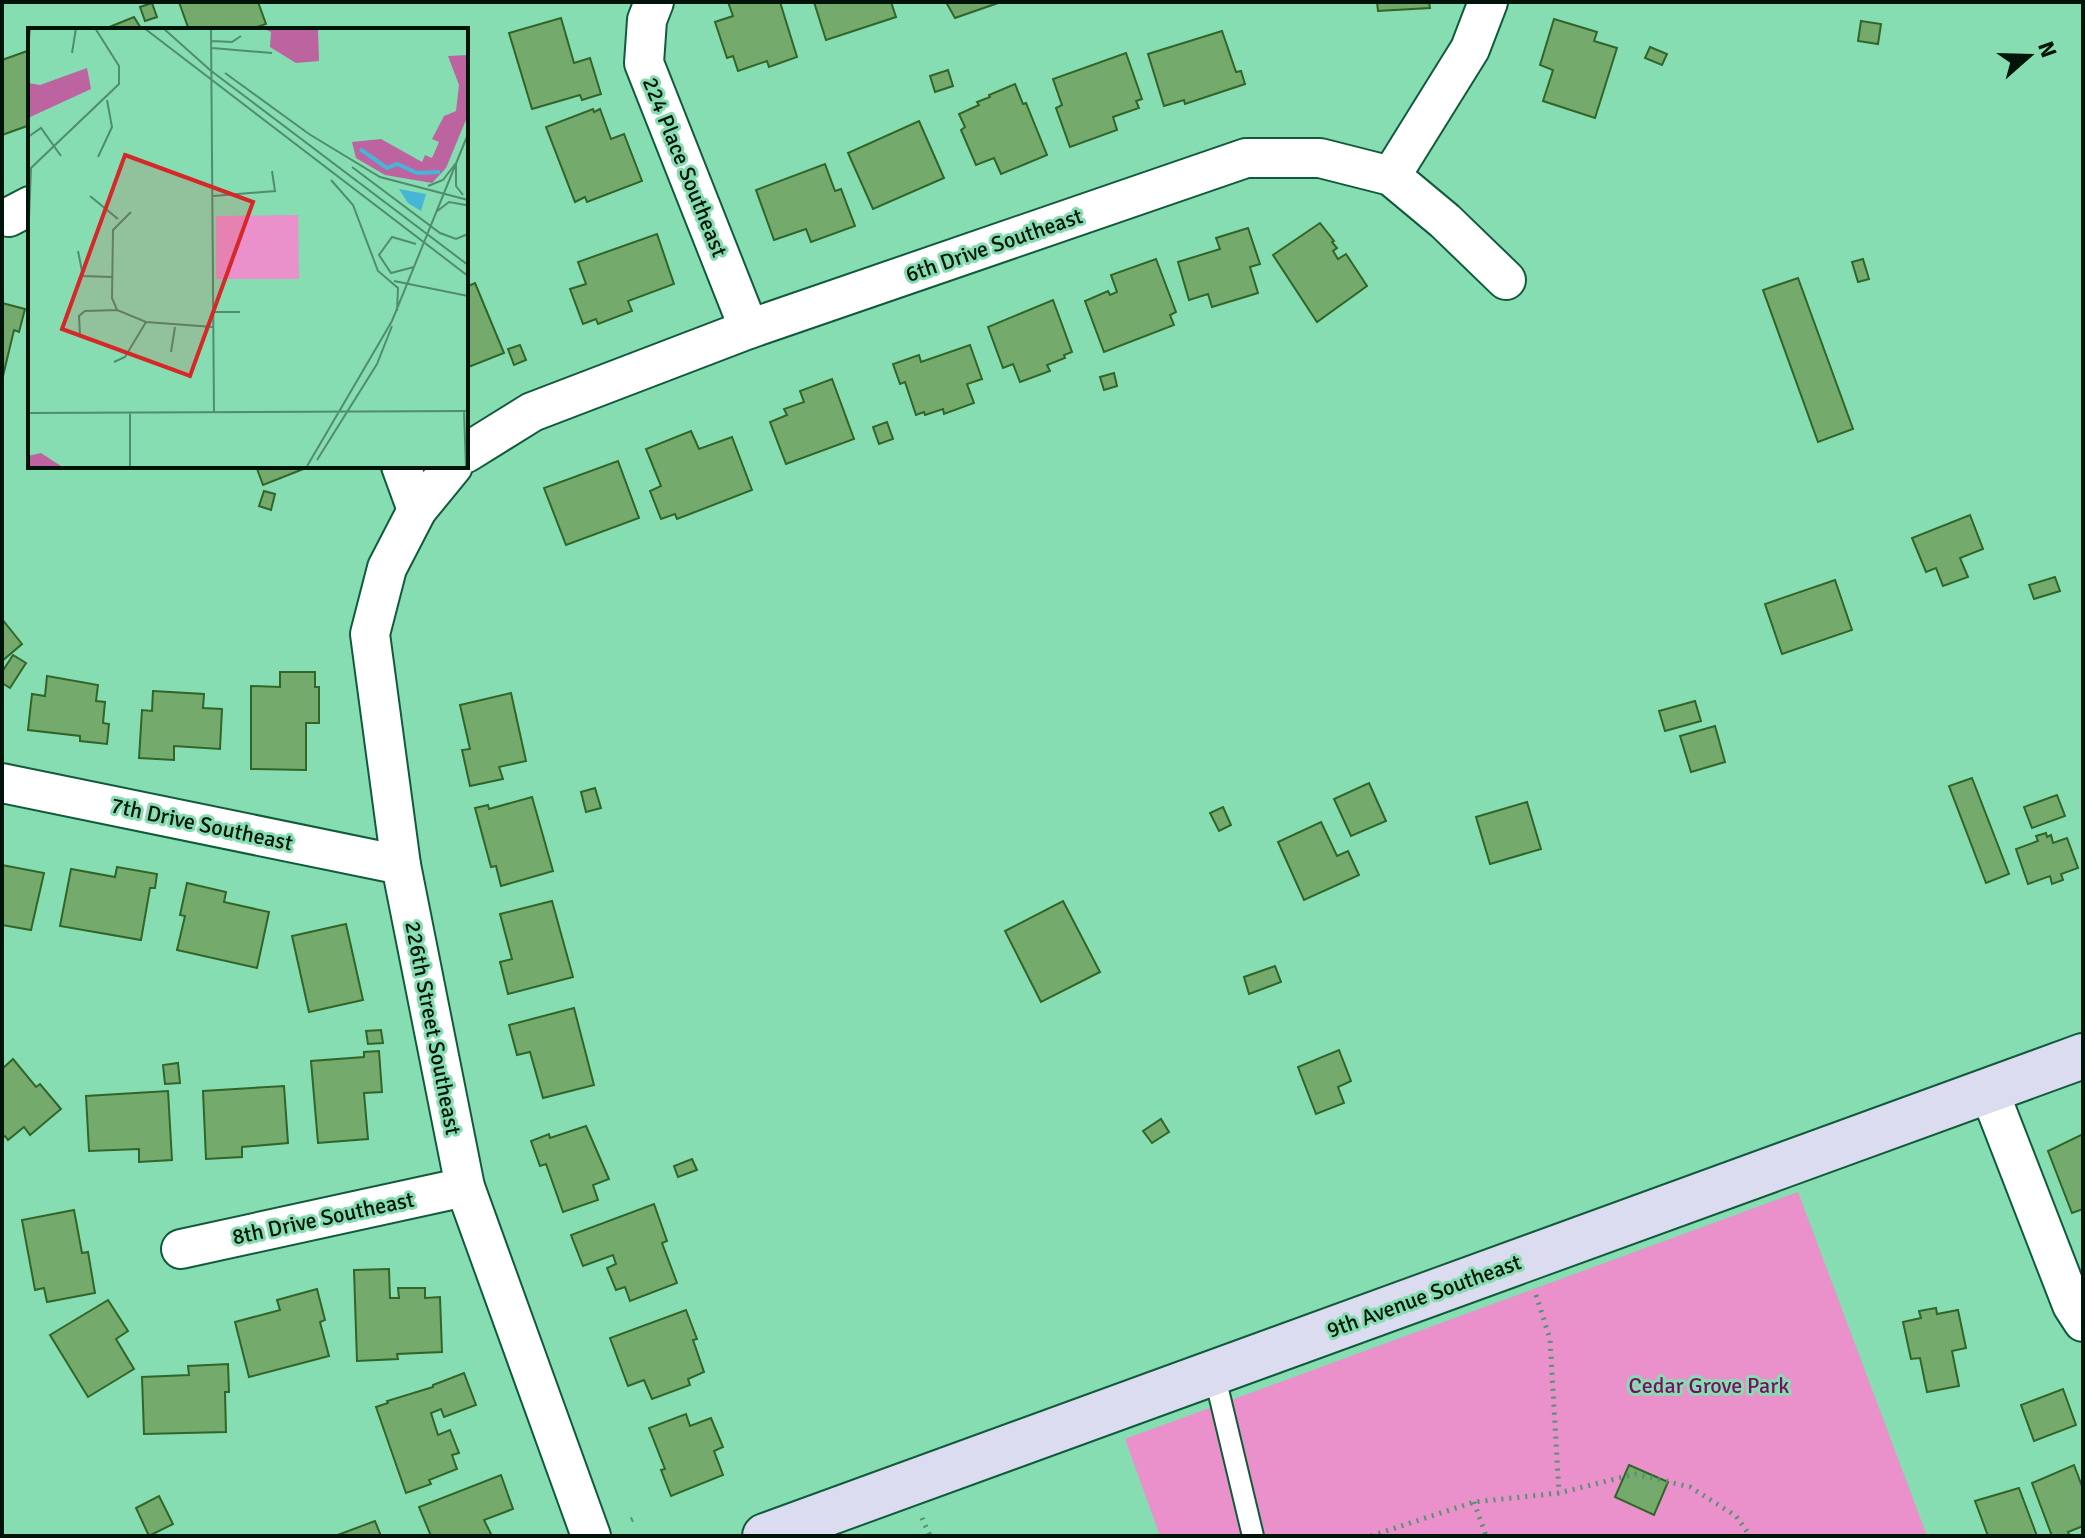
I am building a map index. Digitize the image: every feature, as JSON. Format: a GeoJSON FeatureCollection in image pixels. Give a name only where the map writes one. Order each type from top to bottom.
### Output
{"type":"FeatureCollection","features":[{"type":"Feature","properties":{"kind":"main road","name":"9th Avenue Southeast"},"geometry":{"type":"LineString","coordinates":[[766,1536],[2083,1056]]}},
{"type":"Feature","properties":{"kind":"street","name":"224 Place Southeast"},"geometry":{"type":"LineString","coordinates":[[654,2],[647,20],[644,63],[749,329]]}},
{"type":"Feature","properties":{"kind":"street"},"geometry":{"type":"LineString","coordinates":[[1391,176],[1470,49],[1488,2]]}},
{"type":"Feature","properties":{"kind":"street","name":"6th Drive Southeast"},"geometry":{"type":"LineString","coordinates":[[468,452],[532,412],[749,329],[1246,158],[1320,158],[1391,176],[1445,221],[1506,280]]}},
{"type":"Feature","properties":{"kind":"street"},"geometry":{"type":"LineString","coordinates":[[402,468],[417,510]]}},
{"type":"Feature","properties":{"kind":"street"},"geometry":{"type":"LineString","coordinates":[[417,510],[451,468]]}},
{"type":"Feature","properties":{"kind":"street","name":"226th Street Southeast"},"geometry":{"type":"LineString","coordinates":[[417,510],[387,568],[370,634],[401,865],[465,1187],[591,1536]]}},
{"type":"Feature","properties":{"kind":"street","name":"7th Drive Southeast"},"geometry":{"type":"LineString","coordinates":[[2,783],[401,865]]}},
{"type":"Feature","properties":{"kind":"street"},"geometry":{"type":"LineString","coordinates":[[1989,1091],[2068,1254],[2072,1305],[2083,1322]]}},
{"type":"Feature","properties":{"kind":"street","name":"8th Drive Southeast"},"geometry":{"type":"LineString","coordinates":[[181,1249],[465,1187]]}},
{"type":"Feature","properties":{"kind":"lane"},"geometry":{"type":"LineString","coordinates":[[1214,1373],[1253,1536]]}},
{"type":"Feature","properties":{"kind":"path"},"geometry":{"type":"LineString","coordinates":[[1526,1259],[1550,1339],[1559,1493]]}},
{"type":"Feature","properties":{"kind":"path"},"geometry":{"type":"LineString","coordinates":[[1371,1536],[1474,1502],[1559,1493],[1635,1474],[1690,1487],[1736,1516],[1750,1536]]}},
{"type":"Feature","properties":{"kind":"path"},"geometry":{"type":"LineString","coordinates":[[1474,1502],[1486,1536]]}},
{"type":"Feature","properties":{"kind":"green space","name":"Cedar Grove Park"},"geometry":{"type":"Polygon","coordinates":[[[1798,1192],[1927,1536],[1160,1536],[1125,1439],[1798,1192]]]}},
{"type":"Feature","properties":{"kind":"building"},"geometry":{"type":"Polygon","coordinates":[[[179,2],[258,2],[266,24],[254,28],[188,28],[179,2]]]}},
{"type":"Feature","properties":{"kind":"building"},"geometry":{"type":"Polygon","coordinates":[[[728,2],[780,2],[797,57],[769,67],[767,61],[738,71],[733,56],[727,58],[715,22],[733,16],[728,2]]]}},
{"type":"Feature","properties":{"kind":"building"},"geometry":{"type":"Polygon","coordinates":[[[814,2],[891,2],[896,17],[826,40],[814,2]]]}},
{"type":"Feature","properties":{"kind":"building"},"geometry":{"type":"Polygon","coordinates":[[[946,2],[1001,2],[955,18],[946,2]]]}},
{"type":"Feature","properties":{"kind":"building"},"geometry":{"type":"Polygon","coordinates":[[[1377,2],[1429,2],[1430,8],[1378,11],[1377,2]]]}},
{"type":"Feature","properties":{"kind":"building"},"geometry":{"type":"Polygon","coordinates":[[[152,3],[157,17],[145,21],[140,7],[152,3]]]}},
{"type":"Feature","properties":{"kind":"building"},"geometry":{"type":"Polygon","coordinates":[[[134,17],[141,28],[107,28],[134,17]]]}},
{"type":"Feature","properties":{"kind":"building"},"geometry":{"type":"Polygon","coordinates":[[[561,18],[574,63],[590,58],[601,94],[582,100],[580,95],[532,109],[509,33],[561,18]]]}},
{"type":"Feature","properties":{"kind":"building"},"geometry":{"type":"Polygon","coordinates":[[[1554,19],[1597,32],[1594,41],[1617,48],[1595,118],[1543,101],[1553,70],[1540,65],[1554,19]]]}},
{"type":"Feature","properties":{"kind":"building"},"geometry":{"type":"Polygon","coordinates":[[[1861,21],[1881,24],[1878,44],[1858,41],[1861,21]]]}},
{"type":"Feature","properties":{"kind":"building"},"geometry":{"type":"Polygon","coordinates":[[[1222,31],[1236,72],[1241,71],[1245,84],[1185,104],[1184,100],[1164,106],[1148,54],[1222,31]]]}},
{"type":"Feature","properties":{"kind":"building"},"geometry":{"type":"Polygon","coordinates":[[[1650,47],[1667,54],[1662,65],[1645,58],[1650,47]]]}},
{"type":"Feature","properties":{"kind":"building"},"geometry":{"type":"Polygon","coordinates":[[[28,51],[28,126],[2,135],[2,60],[28,51]]]}},
{"type":"Feature","properties":{"kind":"building"},"geometry":{"type":"Polygon","coordinates":[[[1126,53],[1142,99],[1136,101],[1139,108],[1113,117],[1117,130],[1070,147],[1056,108],[1062,105],[1053,79],[1126,53]]]}},
{"type":"Feature","properties":{"kind":"building"},"geometry":{"type":"Polygon","coordinates":[[[948,70],[953,86],[935,92],[930,76],[948,70]]]}},
{"type":"Feature","properties":{"kind":"building"},"geometry":{"type":"Polygon","coordinates":[[[1015,84],[1047,155],[1001,174],[994,158],[976,165],[961,130],[965,127],[959,114],[979,105],[977,102],[989,95],[1015,84]]]}},
{"type":"Feature","properties":{"kind":"building"},"geometry":{"type":"Polygon","coordinates":[[[593,109],[594,112],[600,109],[611,139],[624,134],[642,181],[587,202],[585,197],[575,202],[546,127],[593,109]]]}},
{"type":"Feature","properties":{"kind":"building"},"geometry":{"type":"Polygon","coordinates":[[[919,121],[944,178],[873,209],[848,153],[919,121]]]}},
{"type":"Feature","properties":{"kind":"building"},"geometry":{"type":"Polygon","coordinates":[[[825,164],[835,191],[841,189],[855,226],[811,242],[806,229],[774,240],[756,190],[825,164]]]}},
{"type":"Feature","properties":{"kind":"building"},"geometry":{"type":"Polygon","coordinates":[[[1320,223],[1334,241],[1337,248],[1333,251],[1338,259],[1346,254],[1367,286],[1317,322],[1273,255],[1320,223]]]}},
{"type":"Feature","properties":{"kind":"building"},"geometry":{"type":"Polygon","coordinates":[[[1248,228],[1260,264],[1250,267],[1258,293],[1212,307],[1208,294],[1189,300],[1178,262],[1220,249],[1216,238],[1248,228]]]}},
{"type":"Feature","properties":{"kind":"building"},"geometry":{"type":"Polygon","coordinates":[[[657,234],[674,284],[628,301],[632,311],[598,324],[596,319],[583,324],[570,289],[586,284],[578,262],[657,234]]]}},
{"type":"Feature","properties":{"kind":"building"},"geometry":{"type":"Polygon","coordinates":[[[1156,259],[1176,312],[1170,315],[1174,325],[1104,352],[1085,301],[1108,291],[1110,295],[1117,292],[1111,275],[1156,259]]]}},
{"type":"Feature","properties":{"kind":"building"},"geometry":{"type":"Polygon","coordinates":[[[1863,259],[1869,279],[1858,282],[1852,262],[1863,259]]]}},
{"type":"Feature","properties":{"kind":"building"},"geometry":{"type":"Polygon","coordinates":[[[1798,278],[1853,429],[1818,442],[1763,290],[1798,278]]]}},
{"type":"Feature","properties":{"kind":"building"},"geometry":{"type":"Polygon","coordinates":[[[475,283],[504,353],[468,367],[468,286],[475,283]]]}},
{"type":"Feature","properties":{"kind":"building"},"geometry":{"type":"Polygon","coordinates":[[[1053,300],[1072,352],[1047,365],[1050,371],[1020,382],[1013,364],[1003,368],[988,327],[1053,300]]]}},
{"type":"Feature","properties":{"kind":"building"},"geometry":{"type":"Polygon","coordinates":[[[2,303],[25,309],[19,332],[14,330],[3,376],[2,303]]]}},
{"type":"Feature","properties":{"kind":"building"},"geometry":{"type":"Polygon","coordinates":[[[520,345],[526,360],[514,365],[508,349],[520,345]]]}},
{"type":"Feature","properties":{"kind":"building"},"geometry":{"type":"Polygon","coordinates":[[[970,345],[982,379],[967,384],[974,403],[944,414],[943,409],[916,415],[905,382],[900,384],[893,364],[919,355],[921,362],[970,345]]]}},
{"type":"Feature","properties":{"kind":"building"},"geometry":{"type":"Polygon","coordinates":[[[1114,373],[1117,386],[1104,390],[1100,377],[1114,373]]]}},
{"type":"Feature","properties":{"kind":"building"},"geometry":{"type":"Polygon","coordinates":[[[832,379],[854,439],[786,464],[770,422],[787,415],[784,409],[804,402],[800,391],[832,379]]]}},
{"type":"Feature","properties":{"kind":"building"},"geometry":{"type":"Polygon","coordinates":[[[887,422],[893,439],[879,444],[873,427],[887,422]]]}},
{"type":"Feature","properties":{"kind":"building"},"geometry":{"type":"Polygon","coordinates":[[[691,431],[699,449],[732,437],[752,490],[677,519],[675,514],[661,519],[650,491],[661,486],[646,449],[691,431]]]}},
{"type":"Feature","properties":{"kind":"building"},"geometry":{"type":"Polygon","coordinates":[[[618,461],[639,518],[566,545],[544,488],[618,461]]]}},
{"type":"Feature","properties":{"kind":"building"},"geometry":{"type":"Polygon","coordinates":[[[257,468],[306,468],[263,485],[257,468]]]}},
{"type":"Feature","properties":{"kind":"building"},"geometry":{"type":"Polygon","coordinates":[[[264,491],[275,494],[271,510],[259,506],[264,491]]]}},
{"type":"Feature","properties":{"kind":"building"},"geometry":{"type":"Polygon","coordinates":[[[1970,515],[1983,549],[1960,558],[1968,577],[1943,586],[1936,568],[1926,572],[1912,538],[1970,515]]]}},
{"type":"Feature","properties":{"kind":"building"},"geometry":{"type":"Polygon","coordinates":[[[2055,577],[2060,591],[2034,599],[2029,585],[2055,577]]]}},
{"type":"Feature","properties":{"kind":"building"},"geometry":{"type":"Polygon","coordinates":[[[1835,580],[1852,630],[1782,654],[1765,604],[1835,580]]]}},
{"type":"Feature","properties":{"kind":"building"},"geometry":{"type":"Polygon","coordinates":[[[2,619],[22,644],[2,661],[2,619]]]}},
{"type":"Feature","properties":{"kind":"building"},"geometry":{"type":"Polygon","coordinates":[[[13,655],[26,663],[10,688],[2,683],[2,672],[13,655]]]}},
{"type":"Feature","properties":{"kind":"building"},"geometry":{"type":"Polygon","coordinates":[[[280,672],[315,672],[315,687],[319,687],[319,723],[306,723],[306,770],[251,769],[251,686],[280,687],[280,672]]]}},
{"type":"Feature","properties":{"kind":"building"},"geometry":{"type":"Polygon","coordinates":[[[47,676],[98,685],[96,701],[105,702],[103,723],[109,724],[107,744],[80,741],[80,736],[28,730],[32,694],[45,696],[47,676]]]}},
{"type":"Feature","properties":{"kind":"building"},"geometry":{"type":"Polygon","coordinates":[[[153,691],[204,694],[203,708],[222,709],[220,749],[174,746],[174,760],[139,758],[142,710],[152,711],[153,691]]]}},
{"type":"Feature","properties":{"kind":"building"},"geometry":{"type":"Polygon","coordinates":[[[511,693],[526,761],[499,767],[503,779],[470,786],[462,750],[470,749],[460,705],[511,693]]]}},
{"type":"Feature","properties":{"kind":"building"},"geometry":{"type":"Polygon","coordinates":[[[1695,701],[1701,721],[1665,731],[1659,711],[1695,701]]]}},
{"type":"Feature","properties":{"kind":"building"},"geometry":{"type":"Polygon","coordinates":[[[1715,726],[1725,762],[1691,772],[1680,736],[1715,726]]]}},
{"type":"Feature","properties":{"kind":"building"},"geometry":{"type":"Polygon","coordinates":[[[1972,778],[2009,874],[1986,883],[1949,786],[1972,778]]]}},
{"type":"Feature","properties":{"kind":"building"},"geometry":{"type":"Polygon","coordinates":[[[1369,783],[1386,821],[1351,836],[1334,799],[1369,783]]]}},
{"type":"Feature","properties":{"kind":"building"},"geometry":{"type":"Polygon","coordinates":[[[595,788],[601,808],[586,812],[581,792],[595,788]]]}},
{"type":"Feature","properties":{"kind":"building"},"geometry":{"type":"Polygon","coordinates":[[[2057,795],[2065,816],[2032,828],[2024,807],[2057,795]]]}},
{"type":"Feature","properties":{"kind":"building"},"geometry":{"type":"Polygon","coordinates":[[[532,797],[553,871],[501,886],[496,866],[491,867],[475,808],[488,805],[489,809],[532,797]]]}},
{"type":"Feature","properties":{"kind":"building"},"geometry":{"type":"Polygon","coordinates":[[[1527,802],[1541,849],[1490,864],[1476,817],[1527,802]]]}},
{"type":"Feature","properties":{"kind":"building"},"geometry":{"type":"Polygon","coordinates":[[[1223,807],[1231,825],[1219,831],[1210,813],[1223,807]]]}},
{"type":"Feature","properties":{"kind":"building"},"geometry":{"type":"Polygon","coordinates":[[[1321,822],[1337,856],[1348,851],[1359,875],[1304,900],[1278,842],[1321,822]]]}},
{"type":"Feature","properties":{"kind":"building"},"geometry":{"type":"Polygon","coordinates":[[[2046,833],[2047,837],[2051,835],[2053,843],[2067,838],[2078,868],[2061,874],[2063,880],[2052,884],[2050,876],[2028,884],[2016,849],[2038,841],[2036,836],[2046,833]]]}},
{"type":"Feature","properties":{"kind":"building"},"geometry":{"type":"Polygon","coordinates":[[[2,865],[44,873],[31,930],[2,925],[2,865]]]}},
{"type":"Feature","properties":{"kind":"building"},"geometry":{"type":"Polygon","coordinates":[[[117,867],[157,874],[155,888],[150,888],[141,940],[60,926],[71,869],[115,877],[117,867]]]}},
{"type":"Feature","properties":{"kind":"building"},"geometry":{"type":"Polygon","coordinates":[[[187,883],[226,892],[224,902],[269,912],[257,968],[177,950],[185,916],[180,915],[187,883]]]}},
{"type":"Feature","properties":{"kind":"building"},"geometry":{"type":"Polygon","coordinates":[[[552,901],[573,977],[508,994],[500,962],[512,959],[500,914],[552,901]]]}},
{"type":"Feature","properties":{"kind":"building"},"geometry":{"type":"Polygon","coordinates":[[[1063,901],[1100,972],[1041,1002],[1005,931],[1063,901]]]}},
{"type":"Feature","properties":{"kind":"building"},"geometry":{"type":"Polygon","coordinates":[[[346,924],[363,1000],[309,1012],[292,936],[346,924]]]}},
{"type":"Feature","properties":{"kind":"building"},"geometry":{"type":"Polygon","coordinates":[[[1275,966],[1281,982],[1249,994],[1244,977],[1275,966]]]}},
{"type":"Feature","properties":{"kind":"building"},"geometry":{"type":"Polygon","coordinates":[[[574,1008],[594,1085],[543,1098],[530,1052],[517,1055],[509,1025],[574,1008]]]}},
{"type":"Feature","properties":{"kind":"building"},"geometry":{"type":"Polygon","coordinates":[[[381,1030],[383,1043],[368,1044],[366,1031],[381,1030]]]}},
{"type":"Feature","properties":{"kind":"building"},"geometry":{"type":"Polygon","coordinates":[[[1339,1050],[1351,1081],[1338,1087],[1344,1103],[1316,1114],[1298,1067],[1339,1050]]]}},
{"type":"Feature","properties":{"kind":"building"},"geometry":{"type":"Polygon","coordinates":[[[379,1051],[382,1092],[364,1093],[368,1139],[318,1143],[311,1061],[364,1057],[364,1052],[379,1051]]]}},
{"type":"Feature","properties":{"kind":"building"},"geometry":{"type":"Polygon","coordinates":[[[13,1059],[36,1087],[40,1084],[61,1109],[30,1135],[24,1127],[8,1140],[5,1136],[2,1138],[2,1069],[13,1059]]]}},
{"type":"Feature","properties":{"kind":"building"},"geometry":{"type":"Polygon","coordinates":[[[178,1063],[180,1083],[165,1084],[163,1065],[178,1063]]]}},
{"type":"Feature","properties":{"kind":"building"},"geometry":{"type":"Polygon","coordinates":[[[284,1086],[288,1143],[242,1147],[242,1157],[206,1159],[203,1091],[284,1086]]]}},
{"type":"Feature","properties":{"kind":"building"},"geometry":{"type":"Polygon","coordinates":[[[168,1091],[172,1160],[139,1162],[139,1149],[89,1151],[86,1096],[168,1091]]]}},
{"type":"Feature","properties":{"kind":"building"},"geometry":{"type":"Polygon","coordinates":[[[1161,1119],[1169,1132],[1152,1143],[1143,1131],[1161,1119]]]}},
{"type":"Feature","properties":{"kind":"building"},"geometry":{"type":"Polygon","coordinates":[[[586,1126],[609,1179],[593,1185],[598,1200],[563,1212],[546,1164],[540,1166],[531,1141],[586,1126]]]}},
{"type":"Feature","properties":{"kind":"building"},"geometry":{"type":"Polygon","coordinates":[[[2083,1134],[2083,1209],[2072,1213],[2048,1151],[2083,1134]]]}},
{"type":"Feature","properties":{"kind":"building"},"geometry":{"type":"Polygon","coordinates":[[[692,1159],[697,1170],[678,1177],[674,1166],[692,1159]]]}},
{"type":"Feature","properties":{"kind":"building"},"geometry":{"type":"Polygon","coordinates":[[[654,1204],[667,1241],[662,1243],[677,1283],[630,1301],[625,1287],[616,1290],[607,1268],[616,1264],[613,1255],[583,1266],[571,1235],[654,1204]]]}},
{"type":"Feature","properties":{"kind":"building"},"geometry":{"type":"Polygon","coordinates":[[[74,1210],[82,1253],[88,1252],[95,1293],[47,1302],[44,1288],[35,1290],[22,1220],[74,1210]]]}},
{"type":"Feature","properties":{"kind":"building"},"geometry":{"type":"Polygon","coordinates":[[[389,1269],[390,1298],[399,1298],[398,1288],[425,1288],[425,1298],[440,1297],[442,1352],[397,1354],[398,1359],[357,1361],[354,1270],[389,1269]]]}},
{"type":"Feature","properties":{"kind":"building"},"geometry":{"type":"Polygon","coordinates":[[[317,1289],[325,1320],[320,1322],[329,1356],[249,1377],[235,1322],[280,1310],[277,1300],[317,1289]]]}},
{"type":"Feature","properties":{"kind":"building"},"geometry":{"type":"Polygon","coordinates":[[[108,1300],[128,1331],[116,1339],[134,1369],[88,1397],[50,1335],[108,1300]]]}},
{"type":"Feature","properties":{"kind":"building"},"geometry":{"type":"Polygon","coordinates":[[[1936,1308],[1937,1314],[1958,1310],[1966,1348],[1952,1351],[1959,1386],[1927,1392],[1920,1358],[1911,1359],[1903,1322],[1921,1318],[1919,1311],[1936,1308]]]}},
{"type":"Feature","properties":{"kind":"building"},"geometry":{"type":"Polygon","coordinates":[[[686,1310],[697,1339],[693,1340],[704,1372],[688,1379],[690,1385],[652,1399],[644,1380],[628,1386],[610,1338],[686,1310]]]}},
{"type":"Feature","properties":{"kind":"building"},"geometry":{"type":"Polygon","coordinates":[[[228,1364],[226,1432],[144,1434],[142,1377],[189,1375],[188,1366],[228,1364]]]}},
{"type":"Feature","properties":{"kind":"building"},"geometry":{"type":"Polygon","coordinates":[[[464,1373],[476,1405],[444,1417],[441,1409],[431,1413],[438,1435],[450,1430],[459,1453],[452,1455],[457,1469],[429,1480],[431,1484],[406,1493],[376,1407],[464,1373]]]}},
{"type":"Feature","properties":{"kind":"building"},"geometry":{"type":"Polygon","coordinates":[[[2063,1389],[2076,1425],[2034,1441],[2021,1405],[2063,1389]]]}},
{"type":"Feature","properties":{"kind":"building"},"geometry":{"type":"Polygon","coordinates":[[[686,1414],[690,1426],[711,1418],[723,1447],[714,1451],[723,1475],[671,1496],[661,1470],[665,1469],[649,1428],[686,1414]]]}},
{"type":"Feature","properties":{"kind":"building"},"geometry":{"type":"Polygon","coordinates":[[[1629,1465],[1668,1482],[1654,1515],[1615,1497],[1629,1465]]]}},
{"type":"Feature","properties":{"kind":"building"},"geometry":{"type":"Polygon","coordinates":[[[2074,1465],[2083,1489],[2083,1526],[2068,1532],[2070,1536],[2052,1536],[2032,1483],[2074,1465]]]}},
{"type":"Feature","properties":{"kind":"building"},"geometry":{"type":"Polygon","coordinates":[[[501,1475],[513,1509],[484,1520],[492,1536],[431,1536],[419,1507],[501,1475]]]}},
{"type":"Feature","properties":{"kind":"building"},"geometry":{"type":"Polygon","coordinates":[[[2019,1488],[2037,1536],[1988,1536],[1975,1501],[2019,1488]]]}},
{"type":"Feature","properties":{"kind":"building"},"geometry":{"type":"Polygon","coordinates":[[[159,1496],[173,1524],[149,1536],[136,1508],[159,1496]]]}},
{"type":"Feature","properties":{"kind":"building"},"geometry":{"type":"Polygon","coordinates":[[[375,1521],[381,1536],[335,1536],[375,1521]]]}}]}
